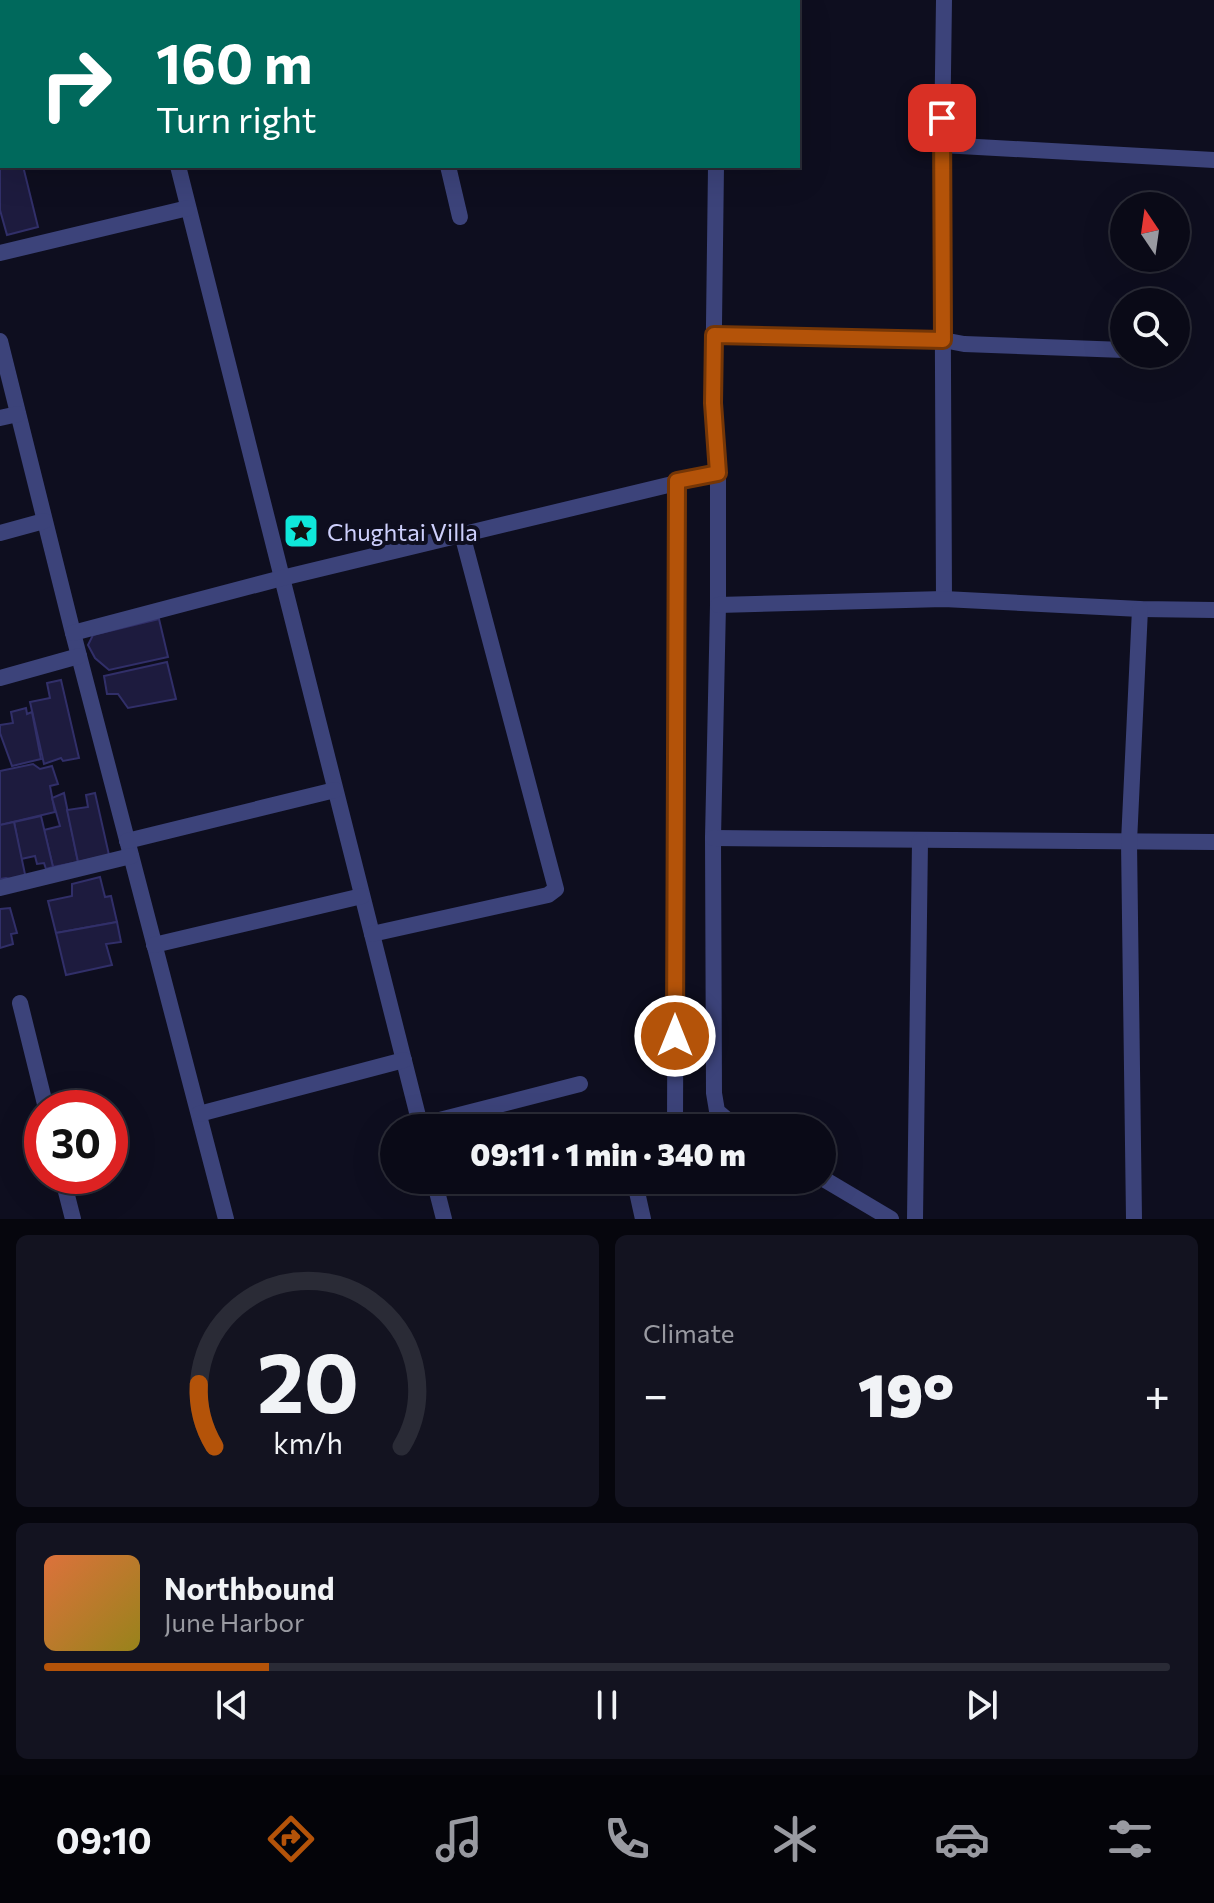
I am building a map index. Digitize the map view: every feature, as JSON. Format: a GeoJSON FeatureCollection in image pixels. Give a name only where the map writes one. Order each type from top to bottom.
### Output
{"type":"FeatureCollection","features":[{"type":"Feature","properties":{"kind":"street"},"geometry":{"type":"LineString","coordinates":[[944,0],[944,599]]}},
{"type":"Feature","properties":{"kind":"street"},"geometry":{"type":"LineString","coordinates":[[942,145],[1214,160]]}},
{"type":"Feature","properties":{"kind":"street"},"geometry":{"type":"LineString","coordinates":[[178,168],[417,1114]]}},
{"type":"Feature","properties":{"kind":"street"},"geometry":{"type":"LineString","coordinates":[[448,168],[460,217]]}},
{"type":"Feature","properties":{"kind":"street"},"geometry":{"type":"LineString","coordinates":[[716,168],[713,403],[718,473],[718,605],[713,838],[714,1093],[717,1111],[721,1114]]}},
{"type":"Feature","properties":{"kind":"street"},"geometry":{"type":"LineString","coordinates":[[0,253],[188,208]]}},
{"type":"Feature","properties":{"kind":"street"},"geometry":{"type":"LineString","coordinates":[[714,335],[943,340],[964,344],[1110,349]]}},
{"type":"Feature","properties":{"kind":"street"},"geometry":{"type":"LineString","coordinates":[[0,341],[226,1219]]}},
{"type":"Feature","properties":{"kind":"street"},"geometry":{"type":"LineString","coordinates":[[0,418],[18,414]]}},
{"type":"Feature","properties":{"kind":"street"},"geometry":{"type":"LineString","coordinates":[[73,633],[282,578],[718,473]]}},
{"type":"Feature","properties":{"kind":"street"},"geometry":{"type":"LineString","coordinates":[[675,1114],[677,481]]}},
{"type":"Feature","properties":{"kind":"street"},"geometry":{"type":"LineString","coordinates":[[0,533],[44,521]]}},
{"type":"Feature","properties":{"kind":"street"},"geometry":{"type":"LineString","coordinates":[[372,934],[548,895],[556,889],[462,534]]}},
{"type":"Feature","properties":{"kind":"street"},"geometry":{"type":"LineString","coordinates":[[718,605],[944,599],[1214,610]]}},
{"type":"Feature","properties":{"kind":"street"},"geometry":{"type":"LineString","coordinates":[[1134,1219],[1129,842],[1140,609]]}},
{"type":"Feature","properties":{"kind":"street"},"geometry":{"type":"LineString","coordinates":[[0,678],[79,656]]}},
{"type":"Feature","properties":{"kind":"street"},"geometry":{"type":"LineString","coordinates":[[0,888],[335,790]]}},
{"type":"Feature","properties":{"kind":"street"},"geometry":{"type":"LineString","coordinates":[[713,838],[1214,842]]}},
{"type":"Feature","properties":{"kind":"street"},"geometry":{"type":"LineString","coordinates":[[915,1219],[920,841]]}},
{"type":"Feature","properties":{"kind":"street"},"geometry":{"type":"LineString","coordinates":[[154,945],[362,896]]}},
{"type":"Feature","properties":{"kind":"street"},"geometry":{"type":"LineString","coordinates":[[20,1003],[42,1090]]}},
{"type":"Feature","properties":{"kind":"street"},"geometry":{"type":"LineString","coordinates":[[199,1114],[404,1060]]}},
{"type":"Feature","properties":{"kind":"street"},"geometry":{"type":"LineString","coordinates":[[466,1114],[580,1084]]}},
{"type":"Feature","properties":{"kind":"street"},"geometry":{"type":"LineString","coordinates":[[836,1186],[891,1219]]}},
{"type":"Feature","properties":{"kind":"street"},"geometry":{"type":"LineString","coordinates":[[67,1194],[73,1219]]}},
{"type":"Feature","properties":{"kind":"street"},"geometry":{"type":"LineString","coordinates":[[438,1194],[444,1219]]}},
{"type":"Feature","properties":{"kind":"street"},"geometry":{"type":"LineString","coordinates":[[637,1194],[643,1219]]}},
{"type":"Feature","properties":{"kind":"building"},"geometry":{"type":"Polygon","coordinates":[[[0,168],[23,168],[38,227],[7,235],[0,210],[0,168]]]}},
{"type":"Feature","properties":{"kind":"building"},"geometry":{"type":"Polygon","coordinates":[[[159,619],[168,657],[109,670],[95,658],[88,645],[93,635],[159,619]]]}},
{"type":"Feature","properties":{"kind":"building"},"geometry":{"type":"Polygon","coordinates":[[[167,662],[176,699],[128,708],[118,694],[107,694],[104,676],[167,662]]]}},
{"type":"Feature","properties":{"kind":"building"},"geometry":{"type":"Polygon","coordinates":[[[61,680],[79,758],[63,761],[61,758],[44,764],[30,702],[50,698],[47,683],[61,680]]]}},
{"type":"Feature","properties":{"kind":"building"},"geometry":{"type":"Polygon","coordinates":[[[26,708],[27,714],[32,712],[41,759],[12,766],[0,725],[13,723],[11,712],[26,708]]]}},
{"type":"Feature","properties":{"kind":"building"},"geometry":{"type":"Polygon","coordinates":[[[33,764],[40,769],[52,766],[58,784],[50,786],[55,812],[0,825],[0,771],[33,764]]]}},
{"type":"Feature","properties":{"kind":"building"},"geometry":{"type":"Polygon","coordinates":[[[64,793],[78,862],[53,867],[44,830],[60,826],[52,798],[64,793]]]}},
{"type":"Feature","properties":{"kind":"building"},"geometry":{"type":"Polygon","coordinates":[[[95,793],[109,855],[78,862],[67,810],[88,807],[86,795],[95,793]]]}},
{"type":"Feature","properties":{"kind":"building"},"geometry":{"type":"Polygon","coordinates":[[[41,816],[53,867],[46,869],[44,863],[37,864],[35,856],[21,859],[14,822],[41,816]]]}},
{"type":"Feature","properties":{"kind":"building"},"geometry":{"type":"Polygon","coordinates":[[[14,822],[26,879],[16,881],[0,879],[0,825],[14,822]]]}},
{"type":"Feature","properties":{"kind":"building"},"geometry":{"type":"Polygon","coordinates":[[[100,877],[105,897],[111,896],[117,922],[56,933],[48,901],[72,896],[72,884],[100,877]]]}},
{"type":"Feature","properties":{"kind":"building"},"geometry":{"type":"Polygon","coordinates":[[[10,908],[17,933],[11,934],[13,944],[0,948],[0,909],[10,908]]]}},
{"type":"Feature","properties":{"kind":"building"},"geometry":{"type":"Polygon","coordinates":[[[117,922],[121,942],[106,944],[112,965],[66,975],[56,933],[117,922]]]}},
{"type":"Feature","properties":{"kind":"place","name":"Chughtai Villa"},"geometry":{"type":"Point","coordinates":[301,531]}},
{"type":"Feature","properties":{"kind":"route"},"geometry":{"type":"LineString","coordinates":[[675,1036],[677,481],[718,473],[713,403],[714,335],[943,340],[942,118]]}}]}
